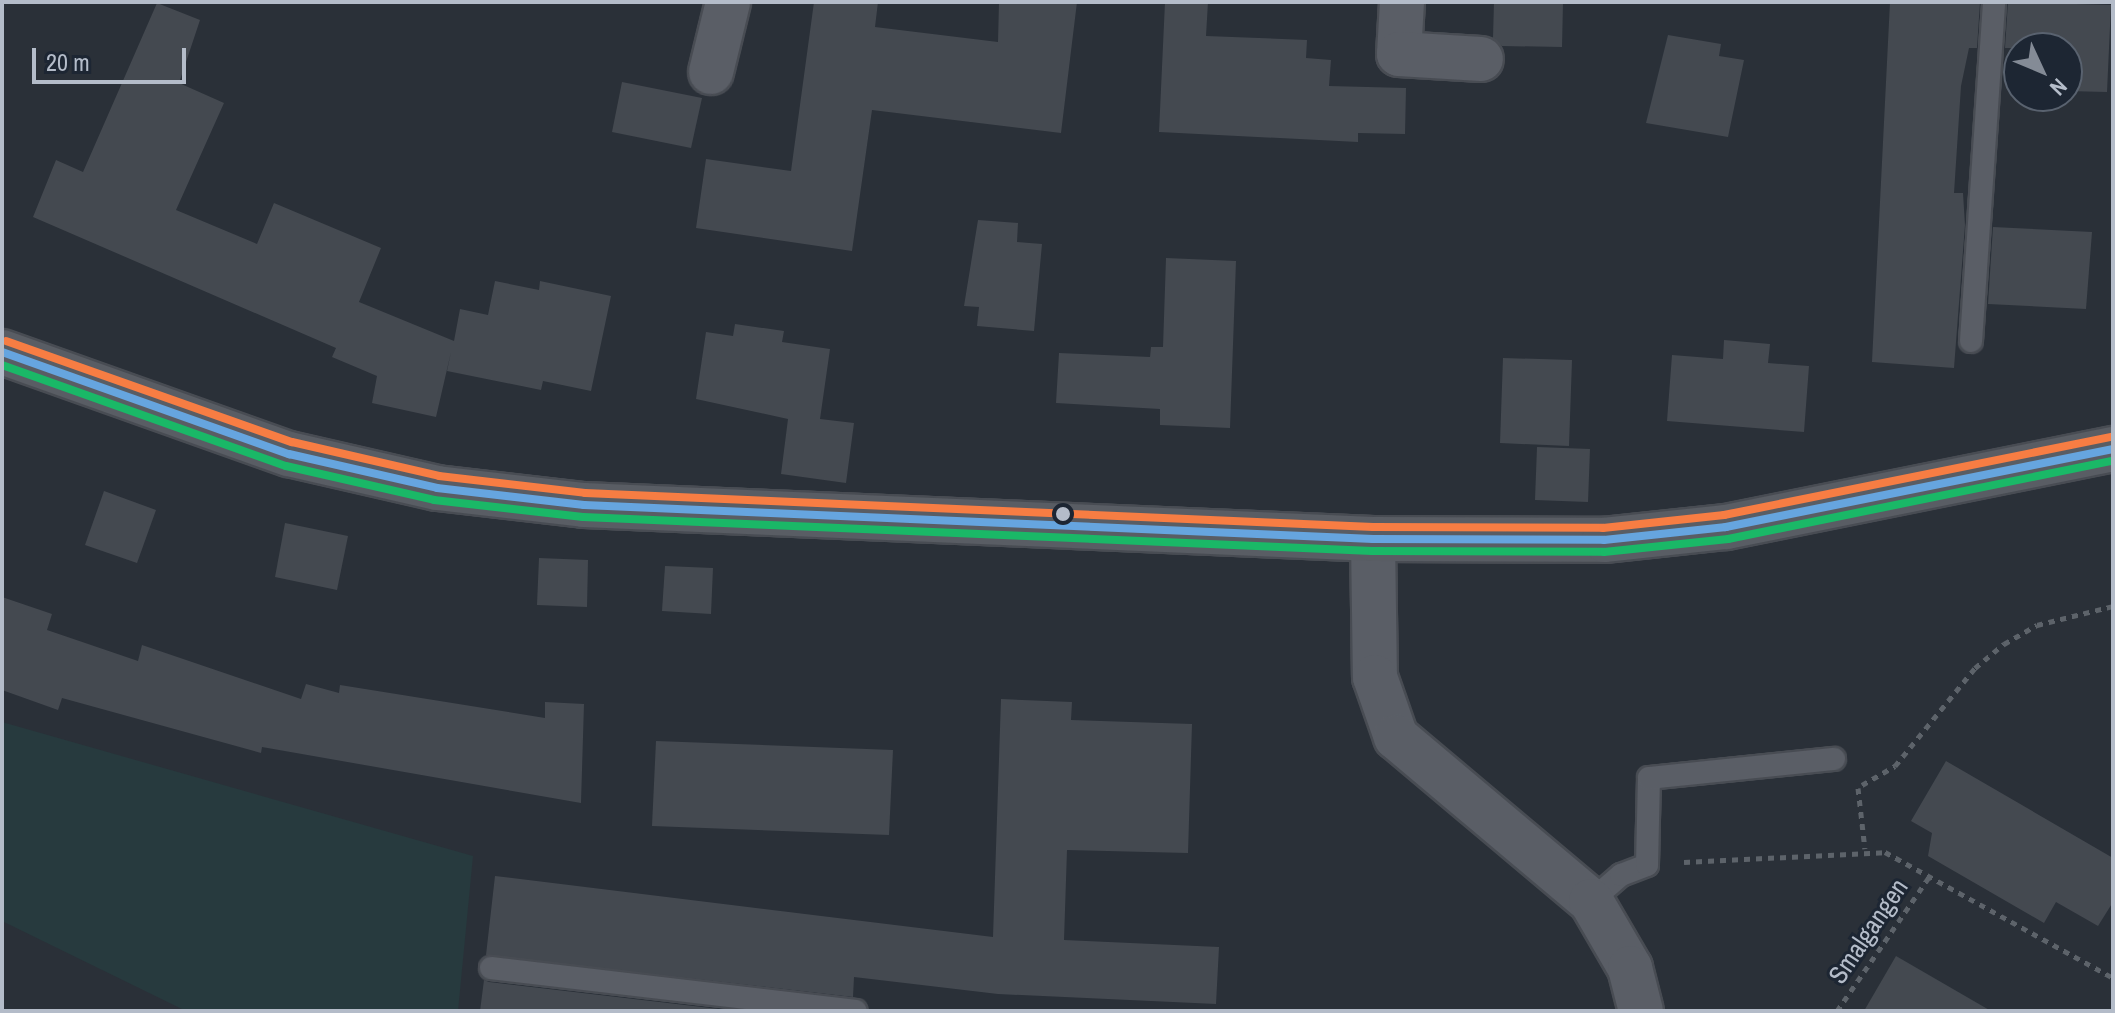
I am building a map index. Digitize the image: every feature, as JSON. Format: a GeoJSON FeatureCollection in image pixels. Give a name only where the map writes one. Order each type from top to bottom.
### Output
{"type":"FeatureCollection","features":[{"type":"Feature","properties":{"kind":"street"},"geometry":{"type":"LineString","coordinates":[[711,72],[728,2]]}},
{"type":"Feature","properties":{"kind":"street"},"geometry":{"type":"LineString","coordinates":[[1402,2],[1399,54],[1481,59]]}},
{"type":"Feature","properties":{"kind":"street"},"geometry":{"type":"LineString","coordinates":[[2,352],[289,454],[437,488],[584,505],[1373,539],[1671,536],[2113,449]]}},
{"type":"Feature","properties":{"kind":"street"},"geometry":{"type":"LineString","coordinates":[[1373,539],[1375,677],[1396,737],[1591,901],[1625,956],[1641,1011]]}},
{"type":"Feature","properties":{"kind":"lane"},"geometry":{"type":"LineString","coordinates":[[1971,341],[1994,2]]}},
{"type":"Feature","properties":{"kind":"lane"},"geometry":{"type":"LineString","coordinates":[[1591,901],[1621,875],[1647,865],[1649,778],[1834,759]]}},
{"type":"Feature","properties":{"kind":"lane"},"geometry":{"type":"LineString","coordinates":[[491,968],[855,1011]]}},
{"type":"Feature","properties":{"kind":"path"},"geometry":{"type":"LineString","coordinates":[[1847,791],[1895,766],[1975,668],[2004,644],[2037,625],[2113,606]]}},
{"type":"Feature","properties":{"kind":"path"},"geometry":{"type":"LineString","coordinates":[[1858,787],[1865,849]]}},
{"type":"Feature","properties":{"kind":"path"},"geometry":{"type":"LineString","coordinates":[[1647,865],[1865,849],[1931,874],[2113,978]]}},
{"type":"Feature","properties":{"kind":"path","name":"Smalgangen"},"geometry":{"type":"LineString","coordinates":[[1837,1011],[1931,874]]}},
{"type":"Feature","properties":{"kind":"green space"},"geometry":{"type":"Polygon","coordinates":[[[2,722],[473,856],[458,1011],[186,1011],[2,921],[2,722]]]}},
{"type":"Feature","properties":{"kind":"building"},"geometry":{"type":"Polygon","coordinates":[[[814,2],[878,2],[875,27],[998,42],[999,2],[1077,2],[1061,133],[872,110],[852,251],[696,228],[706,159],[791,171],[814,2]]]}},
{"type":"Feature","properties":{"kind":"building"},"geometry":{"type":"Polygon","coordinates":[[[1165,2],[1208,2],[1206,36],[1307,40],[1306,58],[1331,60],[1329,86],[1406,88],[1405,134],[1358,133],[1358,142],[1159,132],[1165,2]]]}},
{"type":"Feature","properties":{"kind":"building"},"geometry":{"type":"Polygon","coordinates":[[[1494,2],[1563,2],[1562,47],[1502,46],[1493,38],[1494,2]]]}},
{"type":"Feature","properties":{"kind":"building"},"geometry":{"type":"Polygon","coordinates":[[[1890,2],[1980,2],[1977,48],[1969,48],[1961,86],[1954,193],[1963,193],[1965,225],[1954,368],[1872,362],[1890,2]]]}},
{"type":"Feature","properties":{"kind":"building"},"geometry":{"type":"Polygon","coordinates":[[[2008,2],[2111,5],[2107,92],[2083,91],[2083,32],[2006,32],[2008,2]]]}},
{"type":"Feature","properties":{"kind":"building"},"geometry":{"type":"Polygon","coordinates":[[[157,3],[200,20],[179,83],[224,103],[176,210],[257,244],[274,203],[381,248],[359,302],[454,341],[460,309],[488,315],[495,281],[539,290],[540,281],[611,296],[591,391],[543,381],[541,390],[447,371],[451,352],[436,417],[372,403],[377,376],[332,357],[336,348],[33,217],[56,160],[83,172],[157,3]]]}},
{"type":"Feature","properties":{"kind":"building"},"geometry":{"type":"Polygon","coordinates":[[[1668,35],[1721,44],[1719,56],[1744,60],[1728,137],[1646,123],[1668,35]]]}},
{"type":"Feature","properties":{"kind":"building"},"geometry":{"type":"Polygon","coordinates":[[[622,82],[702,98],[691,148],[612,132],[622,82]]]}},
{"type":"Feature","properties":{"kind":"building"},"geometry":{"type":"Polygon","coordinates":[[[978,220],[1018,223],[1017,242],[1042,244],[1034,331],[977,326],[979,307],[964,306],[978,220]]]}},
{"type":"Feature","properties":{"kind":"building"},"geometry":{"type":"Polygon","coordinates":[[[1993,227],[2092,232],[2086,309],[1988,304],[1993,227]]]}},
{"type":"Feature","properties":{"kind":"building"},"geometry":{"type":"Polygon","coordinates":[[[1166,258],[1236,261],[1230,428],[1160,425],[1160,409],[1056,403],[1059,353],[1150,357],[1151,347],[1163,347],[1166,258]]]}},
{"type":"Feature","properties":{"kind":"building"},"geometry":{"type":"Polygon","coordinates":[[[735,324],[784,331],[782,342],[830,349],[820,419],[854,423],[846,483],[781,474],[788,419],[696,399],[706,332],[733,336],[735,324]]]}},
{"type":"Feature","properties":{"kind":"building"},"geometry":{"type":"Polygon","coordinates":[[[1724,340],[1770,344],[1768,363],[1809,366],[1804,432],[1667,421],[1672,355],[1723,359],[1724,340]]]}},
{"type":"Feature","properties":{"kind":"building"},"geometry":{"type":"Polygon","coordinates":[[[1503,358],[1572,360],[1569,446],[1500,443],[1503,358]]]}},
{"type":"Feature","properties":{"kind":"building"},"geometry":{"type":"Polygon","coordinates":[[[1537,447],[1590,449],[1588,502],[1535,500],[1537,447]]]}},
{"type":"Feature","properties":{"kind":"building"},"geometry":{"type":"Polygon","coordinates":[[[104,491],[156,510],[137,563],[85,545],[104,491]]]}},
{"type":"Feature","properties":{"kind":"building"},"geometry":{"type":"Polygon","coordinates":[[[285,523],[348,536],[337,590],[275,577],[285,523]]]}},
{"type":"Feature","properties":{"kind":"building"},"geometry":{"type":"Polygon","coordinates":[[[539,558],[588,560],[587,607],[537,605],[539,558]]]}},
{"type":"Feature","properties":{"kind":"building"},"geometry":{"type":"Polygon","coordinates":[[[665,566],[713,568],[711,614],[662,611],[665,566]]]}},
{"type":"Feature","properties":{"kind":"building"},"geometry":{"type":"Polygon","coordinates":[[[2,597],[52,614],[47,630],[138,661],[142,645],[301,699],[306,684],[339,693],[340,685],[545,718],[545,702],[584,704],[581,803],[262,747],[261,753],[62,698],[58,710],[2,690],[2,597]]]}},
{"type":"Feature","properties":{"kind":"building"},"geometry":{"type":"Polygon","coordinates":[[[1001,699],[1072,702],[1071,720],[1192,724],[1188,853],[1067,850],[1064,940],[1219,947],[1216,1004],[998,994],[854,977],[853,997],[486,955],[495,876],[993,937],[1001,699]]]}},
{"type":"Feature","properties":{"kind":"building"},"geometry":{"type":"Polygon","coordinates":[[[656,741],[893,750],[889,835],[652,826],[656,741]]]}},
{"type":"Feature","properties":{"kind":"building"},"geometry":{"type":"Polygon","coordinates":[[[1946,761],[2113,858],[2113,902],[2098,926],[2056,902],[2044,923],[1928,856],[1932,833],[1911,821],[1946,761]]]}},
{"type":"Feature","properties":{"kind":"building"},"geometry":{"type":"Polygon","coordinates":[[[1896,956],[1991,1011],[1864,1011],[1896,956]]]}},
{"type":"Feature","properties":{"kind":"building"},"geometry":{"type":"Polygon","coordinates":[[[484,980],[489,982],[736,1011],[480,1011],[484,980]]]}},
{"type":"Feature","properties":{"kind":"transit line"},"geometry":{"type":"LineString","coordinates":[[6,341],[292,442],[439,476],[585,493],[1373,527],[1603,528],[1724,515],[2111,437]]}},
{"type":"Feature","properties":{"kind":"transit line"},"geometry":{"type":"LineString","coordinates":[[2,352],[289,454],[437,488],[584,505],[1373,539],[1604,540],[1726,527],[2113,449]]}},
{"type":"Feature","properties":{"kind":"transit line"},"geometry":{"type":"LineString","coordinates":[[2,365],[286,466],[434,500],[583,517],[1372,551],[1604,552],[1728,539],[2113,461]]}}]}
